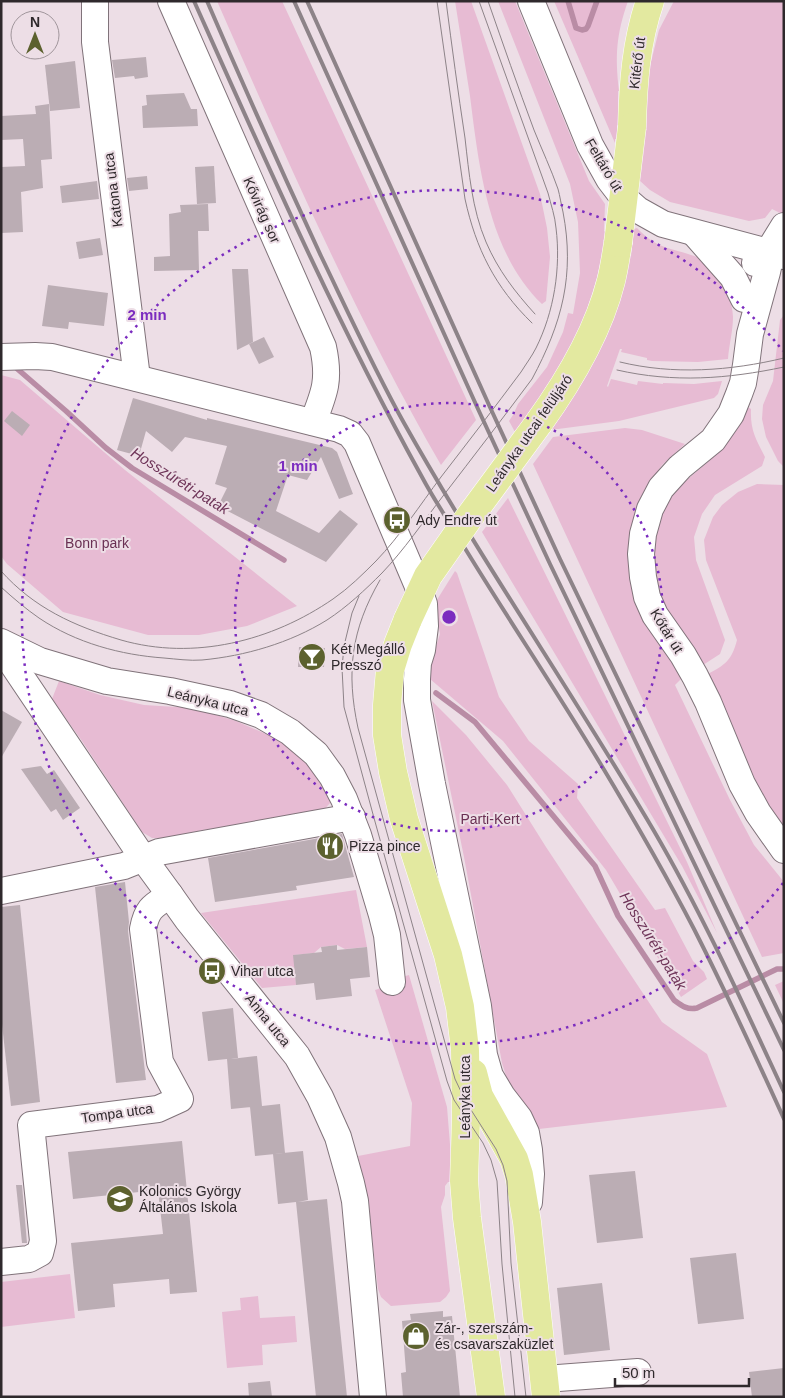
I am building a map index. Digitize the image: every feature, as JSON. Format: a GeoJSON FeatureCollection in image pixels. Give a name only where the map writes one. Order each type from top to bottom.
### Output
{"type":"FeatureCollection","features":[{"type":"Feature","properties":{"kind":"main road","name":"Kitérő út"},"geometry":{"type":"LineString","coordinates":[[632,127],[637,50],[643,20],[650,1]]}},
{"type":"Feature","properties":{"kind":"main road","name":"Leányka utcai felüljáró"},"geometry":{"type":"LineString","coordinates":[[465,1043],[460,1007],[448,955],[404,819],[393,772],[387,736],[390,670],[408,619],[428,576],[562,390],[584,352],[611,282],[618,243],[632,127]]}},
{"type":"Feature","properties":{"kind":"main road","name":"Leányka utca"},"geometry":{"type":"LineString","coordinates":[[465,1043],[479,1096],[514,1159],[519,1175],[527,1222],[545,1388]]}},
{"type":"Feature","properties":{"kind":"main road","name":"Leányka utca"},"geometry":{"type":"LineString","coordinates":[[465,1043],[466,1118],[464,1181],[491,1397]]}},
{"type":"Feature","properties":{"kind":"street","name":"Katona utca"},"geometry":{"type":"LineString","coordinates":[[95,1],[95,42],[136,378]]}},
{"type":"Feature","properties":{"kind":"street","name":"Kővirág sor"},"geometry":{"type":"LineString","coordinates":[[171,1],[323,347],[327,380],[322,401],[313,422]]}},
{"type":"Feature","properties":{"kind":"street","name":"Feltáró út"},"geometry":{"type":"LineString","coordinates":[[531,1],[590,145],[610,180],[622,196],[638,210],[663,224],[776,254]]}},
{"type":"Feature","properties":{"kind":"street"},"geometry":{"type":"LineString","coordinates":[[776,254],[784,226]]}},
{"type":"Feature","properties":{"kind":"street","name":"Kőtár út"},"geometry":{"type":"LineString","coordinates":[[695,234],[733,277],[744,299],[750,334]]}},
{"type":"Feature","properties":{"kind":"street","name":"Kőtár út"},"geometry":{"type":"LineString","coordinates":[[744,299],[752,268],[758,260],[776,254]]}},
{"type":"Feature","properties":{"kind":"street","name":"Kőtár út"},"geometry":{"type":"LineString","coordinates":[[776,254],[769,263],[750,334],[744,378],[731,414],[713,440],[680,466],[661,488],[650,509],[643,534],[641,554],[647,597],[655,615],[695,676],[708,702],[742,784],[758,813],[784,850]]}},
{"type":"Feature","properties":{"kind":"street","name":"Kőtár út"},"geometry":{"type":"LineString","coordinates":[[750,334],[777,295],[784,291]]}},
{"type":"Feature","properties":{"kind":"street"},"geometry":{"type":"LineString","coordinates":[[14,357],[52,357],[339,428],[350,434],[357,443],[424,604],[425,626],[416,679],[417,700],[432,784],[478,1006],[484,1055],[490,1076],[519,1118],[526,1133],[531,1174],[527,1222]]}},
{"type":"Feature","properties":{"kind":"street","name":"Leányka utca"},"geometry":{"type":"LineString","coordinates":[[1,642],[40,661],[107,681],[170,691],[230,704],[262,715],[290,732],[316,754],[332,776],[352,817],[387,935],[392,982]]}},
{"type":"Feature","properties":{"kind":"street","name":"Anna utca"},"geometry":{"type":"LineString","coordinates":[[1,647],[143,858],[193,926],[297,1056],[320,1097],[338,1137],[355,1201],[373,1397]]}},
{"type":"Feature","properties":{"kind":"street"},"geometry":{"type":"LineString","coordinates":[[1,891],[124,866],[158,852],[352,817]]}},
{"type":"Feature","properties":{"kind":"street","name":"Tompa utca"},"geometry":{"type":"LineString","coordinates":[[1,1262],[29,1259],[40,1254],[43,1241],[31,1125],[158,1109],[180,1099],[160,1062],[143,929],[146,915],[155,905],[170,895]]}},
{"type":"Feature","properties":{"kind":"street"},"geometry":{"type":"LineString","coordinates":[[545,1388],[638,1372]]}},
{"type":"Feature","properties":{"kind":"green space"},"geometry":{"type":"Polygon","coordinates":[[[217,1],[282,1],[476,420],[441,465],[379,352],[323,236],[217,1]]]}},
{"type":"Feature","properties":{"kind":"green space"},"geometry":{"type":"Polygon","coordinates":[[[455,1],[471,1],[540,194],[547,228],[550,257],[546,301],[542,304],[524,283],[509,260],[489,207],[477,151],[455,1]]]}},
{"type":"Feature","properties":{"kind":"green space"},"geometry":{"type":"Polygon","coordinates":[[[498,1],[515,1],[589,181],[605,204],[604,231],[607,233],[597,278],[581,329],[549,387],[515,432],[509,421],[518,404],[547,367],[563,332],[568,313],[573,314],[580,273],[578,222],[570,184],[498,1]]]}},
{"type":"Feature","properties":{"kind":"green space"},"geometry":{"type":"Polygon","coordinates":[[[554,1],[628,1],[619,35],[617,67],[619,126],[618,139],[615,139],[615,143],[554,1]]]}},
{"type":"Feature","properties":{"kind":"green space"},"geometry":{"type":"Polygon","coordinates":[[[674,1],[784,1],[784,215],[772,209],[765,218],[749,221],[670,202],[650,190],[639,180],[648,74],[659,30],[674,1]]]}},
{"type":"Feature","properties":{"kind":"green space"},"geometry":{"type":"Polygon","coordinates":[[[637,228],[650,240],[698,258],[718,270],[727,288],[733,312],[728,359],[698,362],[652,361],[621,352],[622,349],[620,349],[607,386],[611,379],[637,385],[638,381],[663,384],[694,384],[722,381],[718,394],[714,398],[619,421],[551,429],[629,256],[631,256],[634,229],[637,228]]]}},
{"type":"Feature","properties":{"kind":"green space"},"geometry":{"type":"Polygon","coordinates":[[[784,315],[784,467],[778,461],[766,437],[762,419],[763,405],[773,381],[780,320],[784,315]]]}},
{"type":"Feature","properties":{"kind":"green space","name":"Bonn park"},"geometry":{"type":"Polygon","coordinates":[[[1,375],[20,380],[125,470],[297,606],[247,626],[199,635],[148,635],[63,612],[7,564],[1,556],[1,375]]]}},
{"type":"Feature","properties":{"kind":"green space"},"geometry":{"type":"Polygon","coordinates":[[[748,407],[751,409],[751,423],[754,434],[765,457],[762,466],[715,495],[702,514],[694,537],[696,560],[725,640],[720,654],[703,665],[661,602],[653,568],[653,532],[664,503],[676,489],[709,461],[733,434],[748,407]]]}},
{"type":"Feature","properties":{"kind":"green space"},"geometry":{"type":"Polygon","coordinates":[[[625,428],[642,430],[685,444],[662,465],[643,495],[633,526],[682,678],[675,685],[730,800],[754,845],[784,882],[784,953],[762,957],[533,464],[553,437],[625,428]]]}},
{"type":"Feature","properties":{"kind":"green space"},"geometry":{"type":"Polygon","coordinates":[[[757,484],[784,485],[784,832],[752,781],[708,674],[727,661],[733,652],[737,640],[706,560],[704,540],[713,517],[722,505],[738,492],[757,484]]]}},
{"type":"Feature","properties":{"kind":"green space"},"geometry":{"type":"Polygon","coordinates":[[[508,498],[687,862],[717,933],[682,866],[482,532],[508,498]]]}},
{"type":"Feature","properties":{"kind":"green space"},"geometry":{"type":"Polygon","coordinates":[[[455,571],[499,697],[529,741],[578,784],[577,798],[655,910],[665,908],[693,961],[704,972],[707,979],[681,997],[606,870],[503,741],[430,679],[431,662],[440,634],[435,603],[455,571]]]}},
{"type":"Feature","properties":{"kind":"green space"},"geometry":{"type":"Polygon","coordinates":[[[59,681],[100,695],[144,705],[193,708],[236,721],[273,737],[307,760],[331,791],[330,803],[322,812],[203,830],[164,838],[152,838],[142,832],[52,699],[59,681]]]}},
{"type":"Feature","properties":{"kind":"green space","name":"Parti-Kert"},"geometry":{"type":"Polygon","coordinates":[[[432,701],[466,735],[507,785],[662,1022],[707,1054],[727,1107],[539,1129],[507,1079],[502,1063],[464,857],[432,701]]]}},
{"type":"Feature","properties":{"kind":"green space"},"geometry":{"type":"Polygon","coordinates":[[[356,890],[367,947],[345,949],[337,945],[321,947],[314,953],[294,955],[296,985],[262,988],[201,913],[356,890]]]}},
{"type":"Feature","properties":{"kind":"green space"},"geometry":{"type":"Polygon","coordinates":[[[409,975],[447,1107],[453,1182],[448,1182],[445,1186],[445,1195],[441,1207],[450,1291],[440,1302],[391,1306],[381,1297],[378,1289],[367,1195],[358,1156],[410,1146],[412,1103],[375,990],[394,984],[395,979],[409,975]]]}},
{"type":"Feature","properties":{"kind":"green space"},"geometry":{"type":"Polygon","coordinates":[[[784,981],[784,1004],[775,985],[784,981]]]}},
{"type":"Feature","properties":{"kind":"green space"},"geometry":{"type":"Polygon","coordinates":[[[70,1274],[75,1318],[1,1327],[1,1282],[70,1274]]]}},
{"type":"Feature","properties":{"kind":"green space"},"geometry":{"type":"Polygon","coordinates":[[[258,1296],[260,1318],[295,1316],[297,1342],[262,1345],[263,1365],[227,1368],[222,1312],[241,1310],[240,1298],[258,1296]]]}},
{"type":"Feature","properties":{"kind":"building"},"geometry":{"type":"Polygon","coordinates":[[[146,57],[148,77],[135,79],[134,76],[115,78],[112,60],[146,57]]]}},
{"type":"Feature","properties":{"kind":"building"},"geometry":{"type":"Polygon","coordinates":[[[75,61],[80,108],[50,111],[45,65],[75,61]]]}},
{"type":"Feature","properties":{"kind":"building"},"geometry":{"type":"Polygon","coordinates":[[[184,93],[191,109],[197,109],[198,126],[143,128],[142,106],[147,105],[146,95],[184,93]]]}},
{"type":"Feature","properties":{"kind":"building"},"geometry":{"type":"Polygon","coordinates":[[[49,104],[52,159],[41,160],[43,188],[21,192],[23,232],[1,233],[1,167],[25,166],[23,139],[1,140],[1,116],[36,114],[35,106],[49,104]]]}},
{"type":"Feature","properties":{"kind":"building"},"geometry":{"type":"Polygon","coordinates":[[[214,166],[216,203],[197,204],[195,167],[214,166]]]}},
{"type":"Feature","properties":{"kind":"building"},"geometry":{"type":"Polygon","coordinates":[[[147,176],[148,189],[129,191],[127,178],[147,176]]]}},
{"type":"Feature","properties":{"kind":"building"},"geometry":{"type":"Polygon","coordinates":[[[97,181],[99,199],[62,203],[60,186],[97,181]]]}},
{"type":"Feature","properties":{"kind":"building"},"geometry":{"type":"Polygon","coordinates":[[[208,204],[209,231],[198,231],[199,270],[154,271],[154,257],[170,256],[169,214],[181,212],[180,205],[208,204]]]}},
{"type":"Feature","properties":{"kind":"building"},"geometry":{"type":"Polygon","coordinates":[[[100,238],[103,255],[79,259],[76,242],[100,238]]]}},
{"type":"Feature","properties":{"kind":"building"},"geometry":{"type":"Polygon","coordinates":[[[232,269],[248,269],[253,342],[237,350],[232,269]]]}},
{"type":"Feature","properties":{"kind":"building"},"geometry":{"type":"Polygon","coordinates":[[[48,285],[108,293],[104,326],[69,322],[68,329],[42,326],[48,285]]]}},
{"type":"Feature","properties":{"kind":"building"},"geometry":{"type":"Polygon","coordinates":[[[264,337],[274,357],[259,364],[249,344],[264,337]]]}},
{"type":"Feature","properties":{"kind":"building"},"geometry":{"type":"Polygon","coordinates":[[[133,398],[207,420],[207,418],[332,448],[337,452],[353,494],[339,499],[321,457],[307,480],[288,475],[276,511],[319,533],[340,510],[358,524],[326,562],[218,506],[227,488],[215,484],[227,446],[185,437],[172,452],[146,431],[139,456],[117,450],[133,398]]]}},
{"type":"Feature","properties":{"kind":"building"},"geometry":{"type":"Polygon","coordinates":[[[12,411],[30,425],[22,436],[4,421],[12,411]]]}},
{"type":"Feature","properties":{"kind":"building","name":"Két Megálló Presszó"},"geometry":{"type":"Polygon","coordinates":[[[299,647],[325,648],[324,667],[298,667],[299,647]]]}},
{"type":"Feature","properties":{"kind":"building"},"geometry":{"type":"Polygon","coordinates":[[[1,710],[22,722],[1,758],[1,710]]]}},
{"type":"Feature","properties":{"kind":"building"},"geometry":{"type":"Polygon","coordinates":[[[41,766],[47,774],[54,770],[80,808],[63,820],[56,809],[51,812],[21,769],[41,766]]]}},
{"type":"Feature","properties":{"kind":"building"},"geometry":{"type":"Polygon","coordinates":[[[342,834],[354,877],[296,886],[297,890],[215,902],[208,858],[342,834]]]}},
{"type":"Feature","properties":{"kind":"building"},"geometry":{"type":"Polygon","coordinates":[[[125,882],[129,922],[128,931],[146,1080],[116,1083],[95,887],[125,882]]]}},
{"type":"Feature","properties":{"kind":"building"},"geometry":{"type":"Polygon","coordinates":[[[20,905],[40,1102],[11,1106],[1,1015],[1,907],[20,905]]]}},
{"type":"Feature","properties":{"kind":"building"},"geometry":{"type":"Polygon","coordinates":[[[337,945],[337,950],[367,947],[370,977],[350,979],[352,996],[316,1000],[314,983],[296,985],[293,955],[322,952],[321,947],[337,945]]]}},
{"type":"Feature","properties":{"kind":"building"},"geometry":{"type":"Polygon","coordinates":[[[233,1008],[238,1058],[231,1059],[257,1056],[262,1106],[280,1104],[285,1153],[255,1156],[250,1107],[231,1109],[227,1059],[208,1061],[202,1012],[233,1008]]]}},
{"type":"Feature","properties":{"kind":"building"},"geometry":{"type":"Polygon","coordinates":[[[182,1141],[197,1292],[170,1294],[169,1279],[113,1284],[115,1307],[78,1311],[71,1243],[163,1234],[158,1190],[73,1199],[68,1152],[182,1141]]]}},
{"type":"Feature","properties":{"kind":"building"},"geometry":{"type":"Polygon","coordinates":[[[303,1151],[308,1200],[298,1202],[327,1199],[347,1397],[316,1397],[296,1202],[278,1204],[273,1154],[303,1151]]]}},
{"type":"Feature","properties":{"kind":"building"},"geometry":{"type":"Polygon","coordinates":[[[635,1171],[643,1238],[597,1243],[589,1175],[635,1171]]]}},
{"type":"Feature","properties":{"kind":"building"},"geometry":{"type":"Polygon","coordinates":[[[16,1185],[22,1185],[27,1243],[22,1243],[16,1185]]]}},
{"type":"Feature","properties":{"kind":"building"},"geometry":{"type":"Polygon","coordinates":[[[736,1253],[744,1319],[698,1324],[690,1258],[736,1253]]]}},
{"type":"Feature","properties":{"kind":"building"},"geometry":{"type":"Polygon","coordinates":[[[602,1283],[610,1350],[564,1355],[557,1288],[602,1283]]]}},
{"type":"Feature","properties":{"kind":"building"},"geometry":{"type":"Polygon","coordinates":[[[443,1311],[443,1317],[452,1316],[460,1397],[403,1397],[401,1373],[406,1372],[402,1321],[411,1320],[410,1314],[443,1311]]]}},
{"type":"Feature","properties":{"kind":"building"},"geometry":{"type":"Polygon","coordinates":[[[784,1368],[784,1397],[752,1397],[749,1372],[784,1368]]]}},
{"type":"Feature","properties":{"kind":"building"},"geometry":{"type":"Polygon","coordinates":[[[270,1381],[272,1397],[249,1397],[248,1383],[270,1381]]]}},
{"type":"Feature","properties":{"kind":"waterway"},"geometry":{"type":"LineString","coordinates":[[568,1],[576,28],[582,30],[588,26],[597,1]]}},
{"type":"Feature","properties":{"kind":"waterway","name":"Hosszúréti-patak"},"geometry":{"type":"LineString","coordinates":[[14,366],[106,448],[132,468],[284,560]]}},
{"type":"Feature","properties":{"kind":"waterway","name":"Hosszúréti-patak"},"geometry":{"type":"LineString","coordinates":[[436,693],[475,722],[595,866],[618,916],[674,1000],[685,1007],[697,1008],[777,969],[784,969]]}},
{"type":"Feature","properties":{"kind":"tram line"},"geometry":{"type":"LineString","coordinates":[[437,1],[465,199],[475,234],[481,251],[497,281],[532,323]]}},
{"type":"Feature","properties":{"kind":"tram line"},"geometry":{"type":"LineString","coordinates":[[446,1],[477,217],[496,262],[514,289],[535,314]]}},
{"type":"Feature","properties":{"kind":"tram line"},"geometry":{"type":"LineString","coordinates":[[1,571],[41,605],[87,629],[121,640],[149,646],[176,648],[204,647],[232,643],[258,636],[309,614],[350,586],[376,561],[393,541],[531,357],[542,334],[555,290],[558,259],[553,211],[479,1]]}},
{"type":"Feature","properties":{"kind":"tram line"},"geometry":{"type":"LineString","coordinates":[[1,587],[39,618],[83,641],[132,654],[202,660],[251,652],[283,642],[313,628],[356,598],[398,555],[532,379],[551,338],[563,298],[567,257],[566,235],[559,192],[534,130],[488,1]]}},
{"type":"Feature","properties":{"kind":"tram line"},"geometry":{"type":"LineString","coordinates":[[620,362],[660,369],[702,370],[743,366],[784,358]]}},
{"type":"Feature","properties":{"kind":"tram line"},"geometry":{"type":"LineString","coordinates":[[617,370],[659,377],[701,378],[721,377],[784,367]]}},
{"type":"Feature","properties":{"kind":"tram line"},"geometry":{"type":"LineString","coordinates":[[380,580],[370,598],[357,634],[352,670],[354,708],[455,1079],[466,1102],[496,1149],[507,1181],[511,1263],[526,1397]]}},
{"type":"Feature","properties":{"kind":"tram line"},"geometry":{"type":"LineString","coordinates":[[359,596],[352,613],[344,646],[342,668],[344,707],[447,1081],[454,1100],[483,1143],[491,1160],[497,1181],[502,1264],[515,1397]]}},
{"type":"Feature","properties":{"kind":"railway"},"geometry":{"type":"LineString","coordinates":[[194,1],[303,242],[391,419],[434,498],[625,804],[660,866],[694,929],[784,1119]]}},
{"type":"Feature","properties":{"kind":"railway"},"geometry":{"type":"LineString","coordinates":[[207,1],[321,256],[393,403],[496,577],[654,831],[706,927],[784,1092]]}},
{"type":"Feature","properties":{"kind":"railway"},"geometry":{"type":"LineString","coordinates":[[294,1],[550,564],[784,1050]]}},
{"type":"Feature","properties":{"kind":"railway"},"geometry":{"type":"LineString","coordinates":[[307,1],[560,559],[784,1023]]}},
{"type":"Feature","properties":{"kind":"place","name":"Ady Endre út"},"geometry":{"type":"Point","coordinates":[397,520]}},
{"type":"Feature","properties":{"kind":"place","name":"Két Megálló Presszó"},"geometry":{"type":"Point","coordinates":[312,657]}},
{"type":"Feature","properties":{"kind":"place","name":"Pizza pince"},"geometry":{"type":"Point","coordinates":[330,846]}},
{"type":"Feature","properties":{"kind":"place","name":"Vihar utca"},"geometry":{"type":"Point","coordinates":[212,971]}},
{"type":"Feature","properties":{"kind":"place","name":"Kolonics György Általános Iskola"},"geometry":{"type":"Point","coordinates":[120,1199]}},
{"type":"Feature","properties":{"kind":"place","name":"Zár-, szerszám- és csavarszaküzlet"},"geometry":{"type":"Point","coordinates":[416,1336]}}]}
